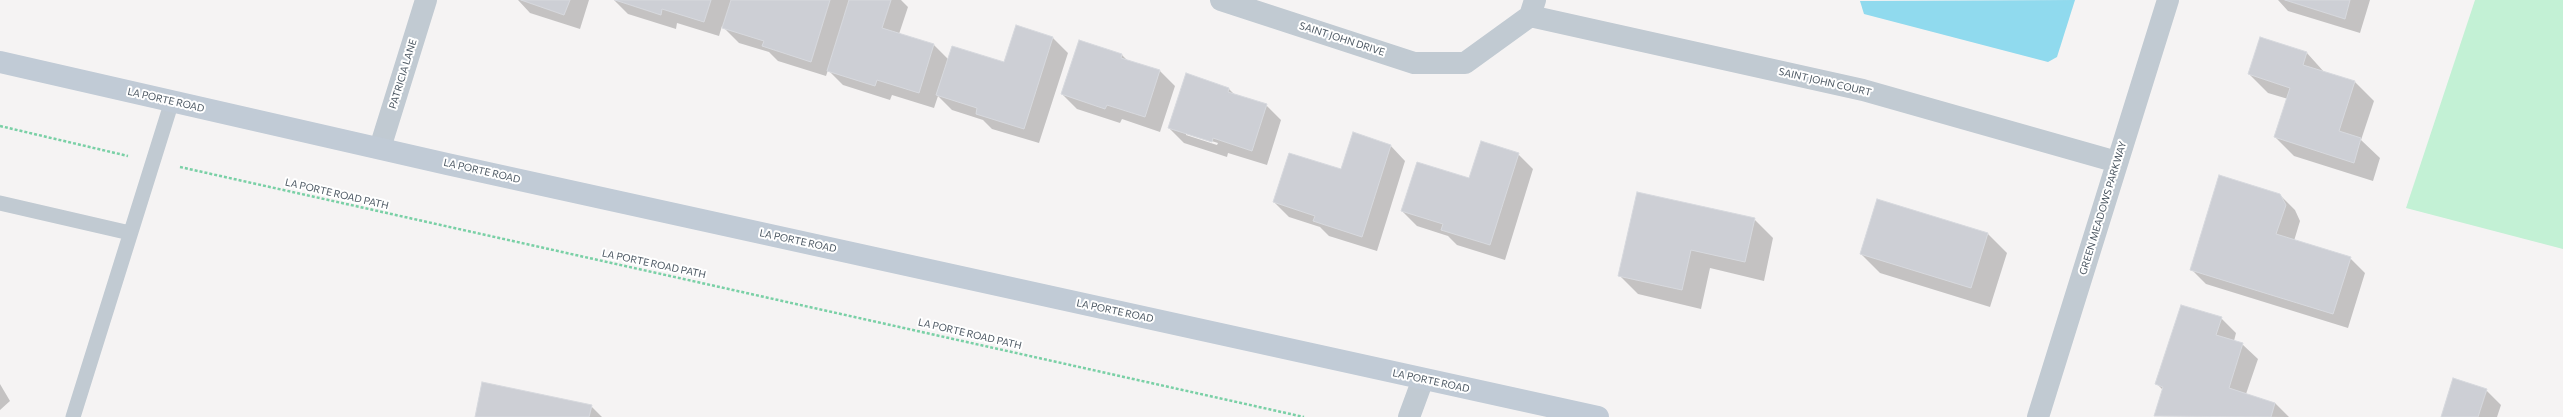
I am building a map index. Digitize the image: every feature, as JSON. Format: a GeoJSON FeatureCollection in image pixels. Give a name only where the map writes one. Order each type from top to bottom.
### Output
{"type":"FeatureCollection","features":[{"type":"Feature","properties":{"kind":"street","name":"PATRICIA LANE"},"geometry":{"type":"LineString","coordinates":[[380,148],[426,0]]}},
{"type":"Feature","properties":{"kind":"street","name":"SAINT JOHN DRIVE"},"geometry":{"type":"LineString","coordinates":[[1221,0],[1414,63],[1465,63],[1533,8]]}},
{"type":"Feature","properties":{"kind":"street","name":"GREEN MEADOWS PARKWAY"},"geometry":{"type":"LineString","coordinates":[[2038,417],[2168,0]]}},
{"type":"Feature","properties":{"kind":"street","name":"SAINT JOHN COURT"},"geometry":{"type":"LineString","coordinates":[[1533,8],[1863,90],[2117,162]]}},
{"type":"Feature","properties":{"kind":"street","name":"LA PORTE ROAD"},"geometry":{"type":"LineString","coordinates":[[0,62],[380,148],[1598,417]]}},
{"type":"Feature","properties":{"kind":"street"},"geometry":{"type":"LineString","coordinates":[[1410,417],[1423,379]]}},
{"type":"Feature","properties":{"kind":"lane"},"geometry":{"type":"LineString","coordinates":[[73,417],[172,101]]}},
{"type":"Feature","properties":{"kind":"lane"},"geometry":{"type":"LineString","coordinates":[[0,203],[130,234]]}},
{"type":"Feature","properties":{"kind":"path","name":"LA PORTE ROAD PATH"},"geometry":{"type":"LineString","coordinates":[[0,126],[1304,417]]}},
{"type":"Feature","properties":{"kind":"green space"},"geometry":{"type":"Polygon","coordinates":[[[2475,0],[2563,0],[2563,249],[2406,208],[2475,0]]]}},
{"type":"Feature","properties":{"kind":"water"},"geometry":{"type":"Polygon","coordinates":[[[2075,0],[2057,57],[2048,62],[1864,14],[1860,1],[2075,0]]]}},
{"type":"Feature","properties":{"kind":"building"},"geometry":{"type":"Polygon","coordinates":[[[521,0],[570,0],[564,15],[521,0]]]}},
{"type":"Feature","properties":{"kind":"building"},"geometry":{"type":"Polygon","coordinates":[[[615,0],[711,0],[704,22],[662,9],[661,15],[615,0]]]}},
{"type":"Feature","properties":{"kind":"building"},"geometry":{"type":"Polygon","coordinates":[[[731,0],[830,0],[811,62],[762,46],[764,41],[722,28],[731,0]]]}},
{"type":"Feature","properties":{"kind":"building"},"geometry":{"type":"Polygon","coordinates":[[[849,0],[891,0],[882,28],[934,44],[919,93],[877,80],[875,86],[827,71],[849,0]]]}},
{"type":"Feature","properties":{"kind":"building"},"geometry":{"type":"Polygon","coordinates":[[[2285,0],[2350,0],[2345,19],[2285,0]]]}},
{"type":"Feature","properties":{"kind":"building"},"geometry":{"type":"Polygon","coordinates":[[[1016,25],[1053,37],[1024,129],[976,114],[977,108],[936,95],[952,46],[1004,62],[1016,25]]]}},
{"type":"Feature","properties":{"kind":"building"},"geometry":{"type":"Polygon","coordinates":[[[2260,37],[2307,52],[2303,65],[2355,81],[2339,131],[2361,138],[2354,163],[2274,137],[2290,88],[2248,74],[2260,37]]]}},
{"type":"Feature","properties":{"kind":"building"},"geometry":{"type":"Polygon","coordinates":[[[1079,40],[1122,54],[1121,58],[1160,70],[1145,117],[1107,105],[1105,109],[1061,94],[1079,40]]]}},
{"type":"Feature","properties":{"kind":"building"},"geometry":{"type":"Polygon","coordinates":[[[1186,73],[1229,88],[1228,92],[1267,104],[1252,151],[1213,138],[1212,142],[1168,128],[1186,73]]]}},
{"type":"Feature","properties":{"kind":"building"},"geometry":{"type":"Polygon","coordinates":[[[1353,132],[1391,145],[1362,237],[1313,221],[1315,216],[1273,202],[1289,153],[1341,169],[1353,132]]]}},
{"type":"Feature","properties":{"kind":"building"},"geometry":{"type":"Polygon","coordinates":[[[1481,141],[1519,153],[1490,245],[1441,230],[1443,224],[1401,211],[1417,162],[1469,178],[1481,141]]]}},
{"type":"Feature","properties":{"kind":"building"},"geometry":{"type":"Polygon","coordinates":[[[2219,175],[2280,194],[2286,205],[2276,234],[2351,257],[2333,314],[2190,270],[2219,175]]]}},
{"type":"Feature","properties":{"kind":"building"},"geometry":{"type":"Polygon","coordinates":[[[1637,192],[1755,218],[1745,262],[1691,250],[1682,290],[1618,276],[1637,192]]]}},
{"type":"Feature","properties":{"kind":"building"},"geometry":{"type":"Polygon","coordinates":[[[1877,199],[1988,233],[1971,288],[1860,254],[1877,199]]]}},
{"type":"Feature","properties":{"kind":"building"},"geometry":{"type":"Polygon","coordinates":[[[2181,305],[2222,317],[2216,335],[2243,343],[2229,388],[2275,403],[2271,417],[2154,416],[2163,387],[2155,384],[2181,305]]]}},
{"type":"Feature","properties":{"kind":"building"},"geometry":{"type":"Polygon","coordinates":[[[2453,378],[2487,389],[2478,417],[2441,417],[2453,378]]]}},
{"type":"Feature","properties":{"kind":"building"},"geometry":{"type":"Polygon","coordinates":[[[482,382],[592,405],[589,417],[475,417],[482,382]]]}}]}
